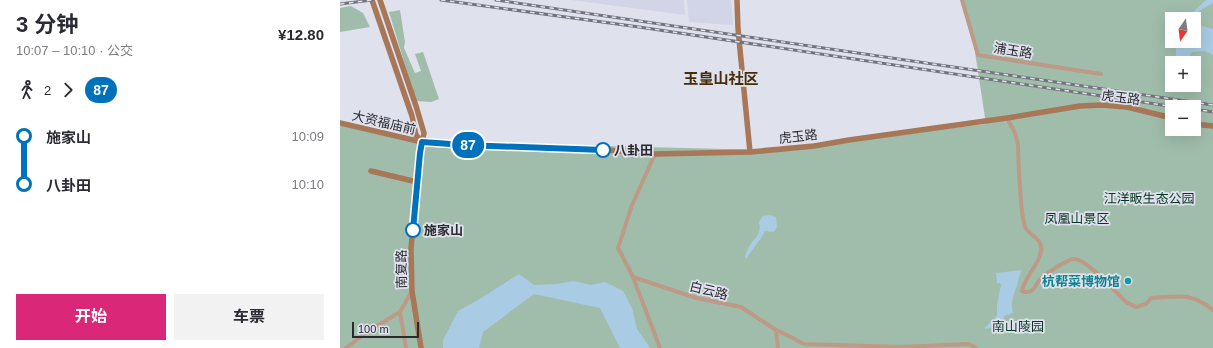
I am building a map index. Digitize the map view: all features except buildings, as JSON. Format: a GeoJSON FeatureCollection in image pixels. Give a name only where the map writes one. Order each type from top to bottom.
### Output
{"type":"FeatureCollection","features":[{"type":"Feature","properties":{"kind":"street"},"geometry":{"type":"LineString","coordinates":[[372,0],[412,116],[416,135],[422,142]]}},
{"type":"Feature","properties":{"kind":"street","name":"南复路"},"geometry":{"type":"LineString","coordinates":[[380,0],[424,133],[420,153],[411,248],[412,291],[421,348]]}},
{"type":"Feature","properties":{"kind":"street"},"geometry":{"type":"LineString","coordinates":[[737,0],[738,29],[750,152]]}},
{"type":"Feature","properties":{"kind":"street","name":"浦玉路"},"geometry":{"type":"LineString","coordinates":[[962,0],[978,55],[1101,74]]}},
{"type":"Feature","properties":{"kind":"street","name":"虎玉路"},"geometry":{"type":"LineString","coordinates":[[422,142],[490,146],[593,149],[655,154],[750,152],[814,146],[1080,106],[1102,105],[1126,107],[1165,116]]}},
{"type":"Feature","properties":{"kind":"street"},"geometry":{"type":"LineString","coordinates":[[1007,118],[1015,133],[1018,144],[1021,212],[1026,229],[1041,245],[1040,253],[1032,271],[1023,284],[1022,291],[1032,291],[1038,282],[1056,267],[1071,259],[1075,259],[1086,264],[1126,302],[1136,308],[1146,304],[1151,298],[1183,296],[1206,304],[1213,310]]}},
{"type":"Feature","properties":{"kind":"street","name":"大资福庙前"},"geometry":{"type":"LineString","coordinates":[[340,123],[422,142]]}},
{"type":"Feature","properties":{"kind":"street"},"geometry":{"type":"LineString","coordinates":[[1201,125],[1213,126]]}},
{"type":"Feature","properties":{"kind":"street"},"geometry":{"type":"LineString","coordinates":[[655,154],[632,205],[618,248],[633,277],[660,348]]}},
{"type":"Feature","properties":{"kind":"street"},"geometry":{"type":"LineString","coordinates":[[371,171],[417,182]]}},
{"type":"Feature","properties":{"kind":"street","name":"白云路"},"geometry":{"type":"LineString","coordinates":[[633,277],[696,298],[741,307],[776,330],[804,344],[900,347],[969,344],[976,348]]}},
{"type":"Feature","properties":{"kind":"street"},"geometry":{"type":"LineString","coordinates":[[346,348],[367,332],[400,312],[412,291]]}},
{"type":"Feature","properties":{"kind":"street"},"geometry":{"type":"LineString","coordinates":[[400,312],[406,348]]}},
{"type":"Feature","properties":{"kind":"street"},"geometry":{"type":"LineString","coordinates":[[776,330],[778,348]]}},
{"type":"Feature","properties":{"kind":"shaded area"},"geometry":{"type":"Polygon","coordinates":[[[571,0],[684,0],[685,15],[571,0]]]}},
{"type":"Feature","properties":{"kind":"shaded area"},"geometry":{"type":"Polygon","coordinates":[[[687,0],[731,0],[733,25],[689,22],[687,0]]]}},
{"type":"Feature","properties":{"kind":"green space","name":"凤凰山景区"},"geometry":{"type":"Polygon","coordinates":[[[962,0],[1213,0],[1213,348],[340,348],[340,123],[410,139],[442,142],[767,150],[986,124],[973,39],[962,0]]]}},
{"type":"Feature","properties":{"kind":"green space"},"geometry":{"type":"Polygon","coordinates":[[[351,6],[363,13],[370,27],[340,32],[340,8],[351,6]]]}},
{"type":"Feature","properties":{"kind":"green space"},"geometry":{"type":"Polygon","coordinates":[[[400,10],[405,42],[404,48],[415,73],[421,71],[415,54],[423,52],[439,99],[431,102],[416,101],[389,12],[400,10]]]}},
{"type":"Feature","properties":{"kind":"water"},"geometry":{"type":"Polygon","coordinates":[[[1206,0],[1213,0],[1213,3],[1199,12],[1193,12],[1206,0]]]}},
{"type":"Feature","properties":{"kind":"water"},"geometry":{"type":"Polygon","coordinates":[[[1201,26],[1213,29],[1213,55],[1205,51],[1192,52],[1190,56],[1176,56],[1176,48],[1201,48],[1201,26]]]}},
{"type":"Feature","properties":{"kind":"water"},"geometry":{"type":"Polygon","coordinates":[[[770,215],[776,217],[777,227],[774,232],[765,231],[746,259],[745,256],[750,244],[759,233],[759,222],[763,216],[770,215]]]}},
{"type":"Feature","properties":{"kind":"water"},"geometry":{"type":"Polygon","coordinates":[[[1022,270],[1013,299],[1013,313],[1004,316],[1003,325],[985,329],[985,327],[997,315],[997,305],[1001,285],[1000,283],[997,283],[996,273],[1022,270]]]}},
{"type":"Feature","properties":{"kind":"water"},"geometry":{"type":"Polygon","coordinates":[[[519,274],[534,285],[557,284],[573,281],[591,285],[605,282],[623,291],[632,308],[637,329],[650,348],[620,348],[600,308],[534,294],[483,332],[479,348],[443,348],[443,340],[458,311],[519,274]]]}},
{"type":"Feature","properties":{"kind":"railway"},"geometry":{"type":"LineString","coordinates":[[340,4],[372,0]]}},
{"type":"Feature","properties":{"kind":"railway"},"geometry":{"type":"LineString","coordinates":[[441,0],[639,27],[1165,105]]}},
{"type":"Feature","properties":{"kind":"railway"},"geometry":{"type":"LineString","coordinates":[[496,0],[1213,105]]}},
{"type":"Feature","properties":{"kind":"railway"},"geometry":{"type":"LineString","coordinates":[[1201,110],[1213,112]]}},
{"type":"Feature","properties":{"kind":"bus line","name":"87"},"geometry":{"type":"LineString","coordinates":[[413,230],[422,142],[603,150]]}},
{"type":"Feature","properties":{"kind":"place","name":"八卦田"},"geometry":{"type":"Point","coordinates":[603,150]}},
{"type":"Feature","properties":{"kind":"place","name":"施家山"},"geometry":{"type":"Point","coordinates":[413,230]}},
{"type":"Feature","properties":{"kind":"place","name":"杭帮菜博物馆"},"geometry":{"type":"Point","coordinates":[1128,281]}},
{"type":"Feature","properties":{"kind":"district","name":"玉皇山社区"},"geometry":{"type":"Point","coordinates":[721,79]}},
{"type":"Feature","properties":{"kind":"park label","name":"江洋畈生态公园"},"geometry":{"type":"Point","coordinates":[1149,198]}},
{"type":"Feature","properties":{"kind":"park label","name":"南山陵园"},"geometry":{"type":"Point","coordinates":[1018,326]}}]}
